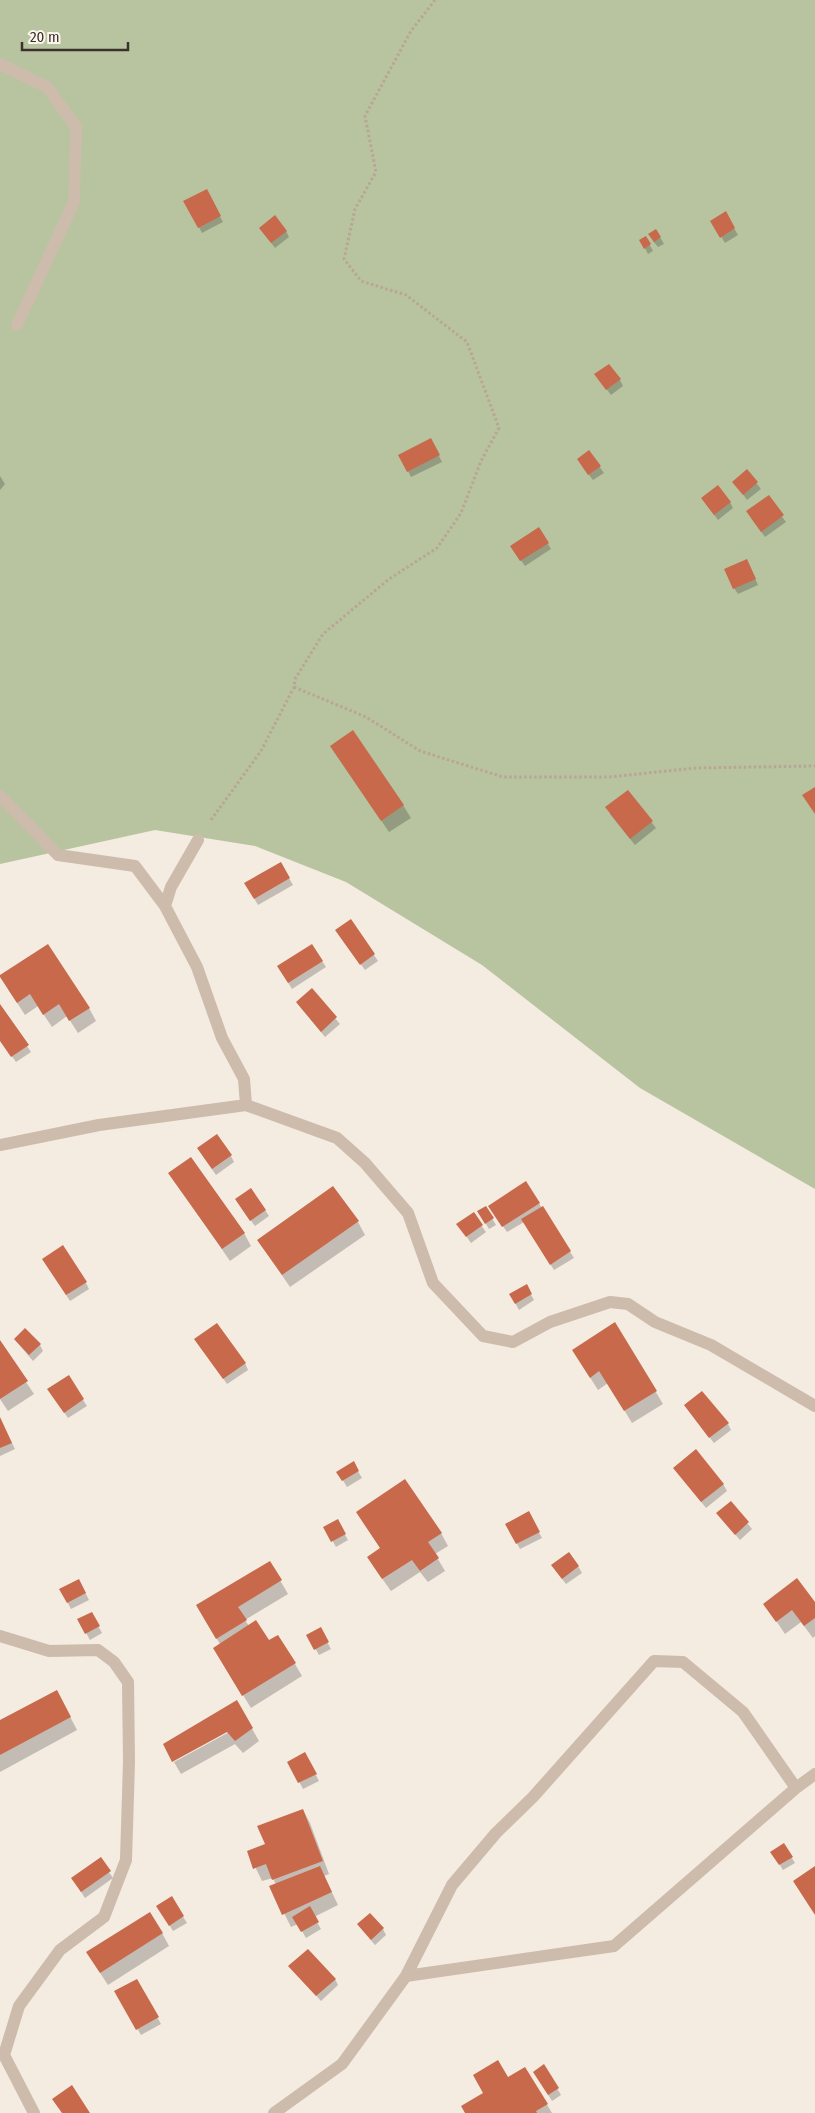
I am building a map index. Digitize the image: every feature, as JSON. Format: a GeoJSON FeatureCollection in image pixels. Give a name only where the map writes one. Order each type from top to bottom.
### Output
{"type":"FeatureCollection","features":[{"type":"Feature","properties":{"kind":"street"},"geometry":{"type":"LineString","coordinates":[[0,64],[48,86],[76,127],[74,202],[16,324]]}},
{"type":"Feature","properties":{"kind":"street"},"geometry":{"type":"LineString","coordinates":[[0,796],[58,854],[136,866],[165,906],[197,967],[222,1038],[244,1079],[246,1105]]}},
{"type":"Feature","properties":{"kind":"street"},"geometry":{"type":"LineString","coordinates":[[165,906],[171,887],[198,840]]}},
{"type":"Feature","properties":{"kind":"street"},"geometry":{"type":"LineString","coordinates":[[0,1145],[99,1125],[246,1105],[337,1138],[365,1163],[408,1213],[433,1283],[483,1336],[513,1342],[550,1322],[610,1302],[628,1304],[655,1322],[711,1345],[815,1406]]}},
{"type":"Feature","properties":{"kind":"street"},"geometry":{"type":"LineString","coordinates":[[0,1636],[49,1651],[98,1650],[114,1662],[128,1682],[129,1762],[126,1860],[104,1917],[60,1950],[19,2006],[4,2055],[34,2113]]}},
{"type":"Feature","properties":{"kind":"street"},"geometry":{"type":"LineString","coordinates":[[274,2113],[342,2064],[406,1976],[452,1885],[496,1833],[533,1797],[654,1661],[683,1662],[743,1712],[796,1788]]}},
{"type":"Feature","properties":{"kind":"street"},"geometry":{"type":"LineString","coordinates":[[406,1976],[614,1946],[796,1788],[815,1774]]}},
{"type":"Feature","properties":{"kind":"path"},"geometry":{"type":"LineString","coordinates":[[198,840],[261,751],[294,687],[295,680],[323,634],[389,580],[437,548],[462,513],[481,461],[499,428],[467,342],[406,295],[361,281],[344,259],[356,209],[376,172],[365,116],[411,31],[435,0]]}},
{"type":"Feature","properties":{"kind":"path"},"geometry":{"type":"LineString","coordinates":[[294,687],[366,716],[420,751],[503,777],[609,777],[696,768],[815,766]]}},
{"type":"Feature","properties":{"kind":"green space"},"geometry":{"type":"Polygon","coordinates":[[[0,0],[815,0],[815,1189],[640,1088],[482,965],[346,882],[255,846],[155,830],[0,864],[0,0]]]}},
{"type":"Feature","properties":{"kind":"building"},"geometry":{"type":"Polygon","coordinates":[[[207,189],[221,216],[198,228],[183,201],[207,189]]]}},
{"type":"Feature","properties":{"kind":"building"},"geometry":{"type":"Polygon","coordinates":[[[726,211],[735,228],[720,238],[710,221],[726,211]]]}},
{"type":"Feature","properties":{"kind":"building"},"geometry":{"type":"Polygon","coordinates":[[[275,215],[287,231],[271,243],[259,228],[275,215]]]}},
{"type":"Feature","properties":{"kind":"building"},"geometry":{"type":"Polygon","coordinates":[[[656,229],[661,237],[654,242],[648,234],[656,229]]]}},
{"type":"Feature","properties":{"kind":"building"},"geometry":{"type":"Polygon","coordinates":[[[646,236],[651,244],[644,249],[639,240],[646,236]]]}},
{"type":"Feature","properties":{"kind":"building"},"geometry":{"type":"Polygon","coordinates":[[[609,364],[621,379],[606,390],[594,374],[609,364]]]}},
{"type":"Feature","properties":{"kind":"building"},"geometry":{"type":"Polygon","coordinates":[[[431,438],[440,455],[407,472],[398,455],[431,438]]]}},
{"type":"Feature","properties":{"kind":"building"},"geometry":{"type":"Polygon","coordinates":[[[589,450],[601,466],[588,475],[577,459],[589,450]]]}},
{"type":"Feature","properties":{"kind":"building"},"geometry":{"type":"Polygon","coordinates":[[[747,469],[758,482],[743,495],[732,482],[747,469]]]}},
{"type":"Feature","properties":{"kind":"building"},"geometry":{"type":"Polygon","coordinates":[[[718,485],[731,502],[714,515],[701,498],[718,485]]]}},
{"type":"Feature","properties":{"kind":"building"},"geometry":{"type":"Polygon","coordinates":[[[769,495],[784,515],[761,532],[746,511],[769,495]]]}},
{"type":"Feature","properties":{"kind":"building"},"geometry":{"type":"Polygon","coordinates":[[[539,527],[549,543],[520,561],[510,546],[539,527]]]}},
{"type":"Feature","properties":{"kind":"building"},"geometry":{"type":"Polygon","coordinates":[[[747,559],[756,579],[733,589],[724,569],[747,559]]]}},
{"type":"Feature","properties":{"kind":"building"},"geometry":{"type":"Polygon","coordinates":[[[353,730],[404,805],[381,821],[330,746],[353,730]]]}},
{"type":"Feature","properties":{"kind":"building"},"geometry":{"type":"Polygon","coordinates":[[[815,787],[815,814],[802,795],[815,787]]]}},
{"type":"Feature","properties":{"kind":"building"},"geometry":{"type":"Polygon","coordinates":[[[628,790],[653,821],[630,839],[605,807],[628,790]]]}},
{"type":"Feature","properties":{"kind":"building"},"geometry":{"type":"Polygon","coordinates":[[[281,862],[290,878],[254,899],[244,883],[281,862]]]}},
{"type":"Feature","properties":{"kind":"building"},"geometry":{"type":"Polygon","coordinates":[[[351,919],[375,954],[360,965],[335,930],[351,919]]]}},
{"type":"Feature","properties":{"kind":"building"},"geometry":{"type":"Polygon","coordinates":[[[48,944],[90,1008],[69,1021],[59,1004],[43,1015],[30,994],[17,1003],[0,977],[0,975],[48,944]]]}},
{"type":"Feature","properties":{"kind":"building"},"geometry":{"type":"Polygon","coordinates":[[[312,944],[323,961],[288,983],[277,966],[312,944]]]}},
{"type":"Feature","properties":{"kind":"building"},"geometry":{"type":"Polygon","coordinates":[[[312,988],[337,1017],[321,1032],[296,1002],[312,988]]]}},
{"type":"Feature","properties":{"kind":"building"},"geometry":{"type":"Polygon","coordinates":[[[0,1004],[29,1045],[11,1057],[0,1041],[0,1004]]]}},
{"type":"Feature","properties":{"kind":"building"},"geometry":{"type":"Polygon","coordinates":[[[217,1134],[232,1155],[212,1169],[197,1148],[217,1134]]]}},
{"type":"Feature","properties":{"kind":"building"},"geometry":{"type":"Polygon","coordinates":[[[191,1157],[245,1233],[222,1249],[168,1173],[191,1157]]]}},
{"type":"Feature","properties":{"kind":"building"},"geometry":{"type":"Polygon","coordinates":[[[526,1181],[540,1203],[502,1227],[488,1206],[526,1181]]]}},
{"type":"Feature","properties":{"kind":"building"},"geometry":{"type":"Polygon","coordinates":[[[333,1186],[359,1221],[282,1275],[257,1240],[333,1186]]]}},
{"type":"Feature","properties":{"kind":"building"},"geometry":{"type":"Polygon","coordinates":[[[251,1188],[266,1210],[250,1221],[235,1199],[251,1188]]]}},
{"type":"Feature","properties":{"kind":"building"},"geometry":{"type":"Polygon","coordinates":[[[486,1206],[494,1218],[485,1224],[477,1211],[486,1206]]]}},
{"type":"Feature","properties":{"kind":"building"},"geometry":{"type":"Polygon","coordinates":[[[543,1206],[571,1251],[550,1265],[521,1219],[543,1206]]]}},
{"type":"Feature","properties":{"kind":"building"},"geometry":{"type":"Polygon","coordinates":[[[474,1212],[483,1225],[466,1237],[456,1224],[474,1212]]]}},
{"type":"Feature","properties":{"kind":"building"},"geometry":{"type":"Polygon","coordinates":[[[63,1245],[87,1282],[66,1295],[42,1259],[63,1245]]]}},
{"type":"Feature","properties":{"kind":"building"},"geometry":{"type":"Polygon","coordinates":[[[527,1284],[532,1294],[515,1304],[509,1294],[527,1284]]]}},
{"type":"Feature","properties":{"kind":"building"},"geometry":{"type":"Polygon","coordinates":[[[615,1322],[657,1391],[624,1411],[599,1371],[590,1378],[572,1350],[615,1322]]]}},
{"type":"Feature","properties":{"kind":"building"},"geometry":{"type":"Polygon","coordinates":[[[217,1323],[246,1363],[223,1379],[194,1339],[217,1323]]]}},
{"type":"Feature","properties":{"kind":"building"},"geometry":{"type":"Polygon","coordinates":[[[25,1328],[41,1344],[29,1355],[14,1339],[25,1328]]]}},
{"type":"Feature","properties":{"kind":"building"},"geometry":{"type":"Polygon","coordinates":[[[0,1340],[28,1381],[0,1399],[0,1340]]]}},
{"type":"Feature","properties":{"kind":"building"},"geometry":{"type":"Polygon","coordinates":[[[69,1375],[84,1399],[64,1413],[47,1389],[69,1375]]]}},
{"type":"Feature","properties":{"kind":"building"},"geometry":{"type":"Polygon","coordinates":[[[702,1391],[729,1423],[709,1438],[684,1405],[702,1391]]]}},
{"type":"Feature","properties":{"kind":"building"},"geometry":{"type":"Polygon","coordinates":[[[0,1417],[12,1443],[0,1448],[0,1417]]]}},
{"type":"Feature","properties":{"kind":"building"},"geometry":{"type":"Polygon","coordinates":[[[696,1449],[724,1484],[701,1502],[673,1468],[696,1449]]]}},
{"type":"Feature","properties":{"kind":"building"},"geometry":{"type":"Polygon","coordinates":[[[354,1461],[359,1471],[342,1481],[336,1472],[354,1461]]]}},
{"type":"Feature","properties":{"kind":"building"},"geometry":{"type":"Polygon","coordinates":[[[405,1479],[442,1533],[428,1542],[439,1558],[420,1571],[412,1560],[382,1579],[367,1557],[380,1548],[356,1512],[405,1479]]]}},
{"type":"Feature","properties":{"kind":"building"},"geometry":{"type":"Polygon","coordinates":[[[731,1501],[749,1522],[735,1535],[716,1513],[731,1501]]]}},
{"type":"Feature","properties":{"kind":"building"},"geometry":{"type":"Polygon","coordinates":[[[529,1511],[540,1532],[516,1544],[505,1524],[529,1511]]]}},
{"type":"Feature","properties":{"kind":"building"},"geometry":{"type":"Polygon","coordinates":[[[338,1519],[346,1534],[331,1542],[323,1527],[338,1519]]]}},
{"type":"Feature","properties":{"kind":"building"},"geometry":{"type":"Polygon","coordinates":[[[569,1552],[579,1566],[562,1579],[551,1565],[569,1552]]]}},
{"type":"Feature","properties":{"kind":"building"},"geometry":{"type":"Polygon","coordinates":[[[270,1561],[282,1580],[238,1607],[247,1620],[216,1639],[196,1605],[270,1561]]]}},
{"type":"Feature","properties":{"kind":"building"},"geometry":{"type":"Polygon","coordinates":[[[797,1578],[815,1602],[815,1618],[804,1626],[792,1610],[776,1622],[763,1604],[797,1578]]]}},
{"type":"Feature","properties":{"kind":"building"},"geometry":{"type":"Polygon","coordinates":[[[79,1579],[86,1593],[67,1603],[59,1589],[79,1579]]]}},
{"type":"Feature","properties":{"kind":"building"},"geometry":{"type":"Polygon","coordinates":[[[92,1612],[100,1626],[85,1634],[77,1619],[92,1612]]]}},
{"type":"Feature","properties":{"kind":"building"},"geometry":{"type":"Polygon","coordinates":[[[256,1620],[269,1640],[278,1635],[296,1663],[242,1696],[213,1648],[256,1620]]]}},
{"type":"Feature","properties":{"kind":"building"},"geometry":{"type":"Polygon","coordinates":[[[321,1627],[329,1642],[314,1650],[306,1635],[321,1627]]]}},
{"type":"Feature","properties":{"kind":"building"},"geometry":{"type":"Polygon","coordinates":[[[57,1690],[71,1717],[0,1755],[0,1720],[57,1690]]]}},
{"type":"Feature","properties":{"kind":"building"},"geometry":{"type":"Polygon","coordinates":[[[237,1700],[253,1728],[235,1741],[227,1732],[172,1762],[163,1744],[237,1700]]]}},
{"type":"Feature","properties":{"kind":"building"},"geometry":{"type":"Polygon","coordinates":[[[305,1752],[317,1774],[298,1783],[287,1762],[305,1752]]]}},
{"type":"Feature","properties":{"kind":"building"},"geometry":{"type":"Polygon","coordinates":[[[303,1809],[323,1861],[272,1880],[266,1864],[253,1869],[247,1851],[265,1844],[257,1826],[303,1809]]]}},
{"type":"Feature","properties":{"kind":"building"},"geometry":{"type":"Polygon","coordinates":[[[784,1843],[793,1857],[779,1865],[770,1852],[784,1843]]]}},
{"type":"Feature","properties":{"kind":"building"},"geometry":{"type":"Polygon","coordinates":[[[101,1857],[111,1871],[81,1892],[71,1878],[101,1857]]]}},
{"type":"Feature","properties":{"kind":"building"},"geometry":{"type":"Polygon","coordinates":[[[320,1866],[332,1892],[282,1915],[269,1886],[320,1866]]]}},
{"type":"Feature","properties":{"kind":"building"},"geometry":{"type":"Polygon","coordinates":[[[815,1866],[815,1915],[793,1881],[815,1866]]]}},
{"type":"Feature","properties":{"kind":"building"},"geometry":{"type":"Polygon","coordinates":[[[172,1896],[184,1916],[169,1926],[156,1906],[172,1896]]]}},
{"type":"Feature","properties":{"kind":"building"},"geometry":{"type":"Polygon","coordinates":[[[310,1906],[319,1922],[301,1932],[292,1917],[310,1906]]]}},
{"type":"Feature","properties":{"kind":"building"},"geometry":{"type":"Polygon","coordinates":[[[150,1912],[163,1933],[100,1973],[86,1952],[150,1912]]]}},
{"type":"Feature","properties":{"kind":"building"},"geometry":{"type":"Polygon","coordinates":[[[370,1913],[384,1928],[371,1940],[357,1924],[370,1913]]]}},
{"type":"Feature","properties":{"kind":"building"},"geometry":{"type":"Polygon","coordinates":[[[308,1949],[336,1979],[316,1996],[288,1966],[308,1949]]]}},
{"type":"Feature","properties":{"kind":"building"},"geometry":{"type":"Polygon","coordinates":[[[137,1979],[159,2017],[136,2030],[114,1991],[137,1979]]]}},
{"type":"Feature","properties":{"kind":"building"},"geometry":{"type":"Polygon","coordinates":[[[498,2060],[508,2077],[525,2067],[548,2104],[536,2111],[537,2113],[465,2113],[461,2106],[483,2093],[473,2075],[498,2060]]]}},
{"type":"Feature","properties":{"kind":"building"},"geometry":{"type":"Polygon","coordinates":[[[544,2064],[559,2088],[548,2095],[533,2072],[544,2064]]]}},
{"type":"Feature","properties":{"kind":"building"},"geometry":{"type":"Polygon","coordinates":[[[72,2085],[90,2113],[62,2113],[52,2099],[72,2085]]]}}]}
